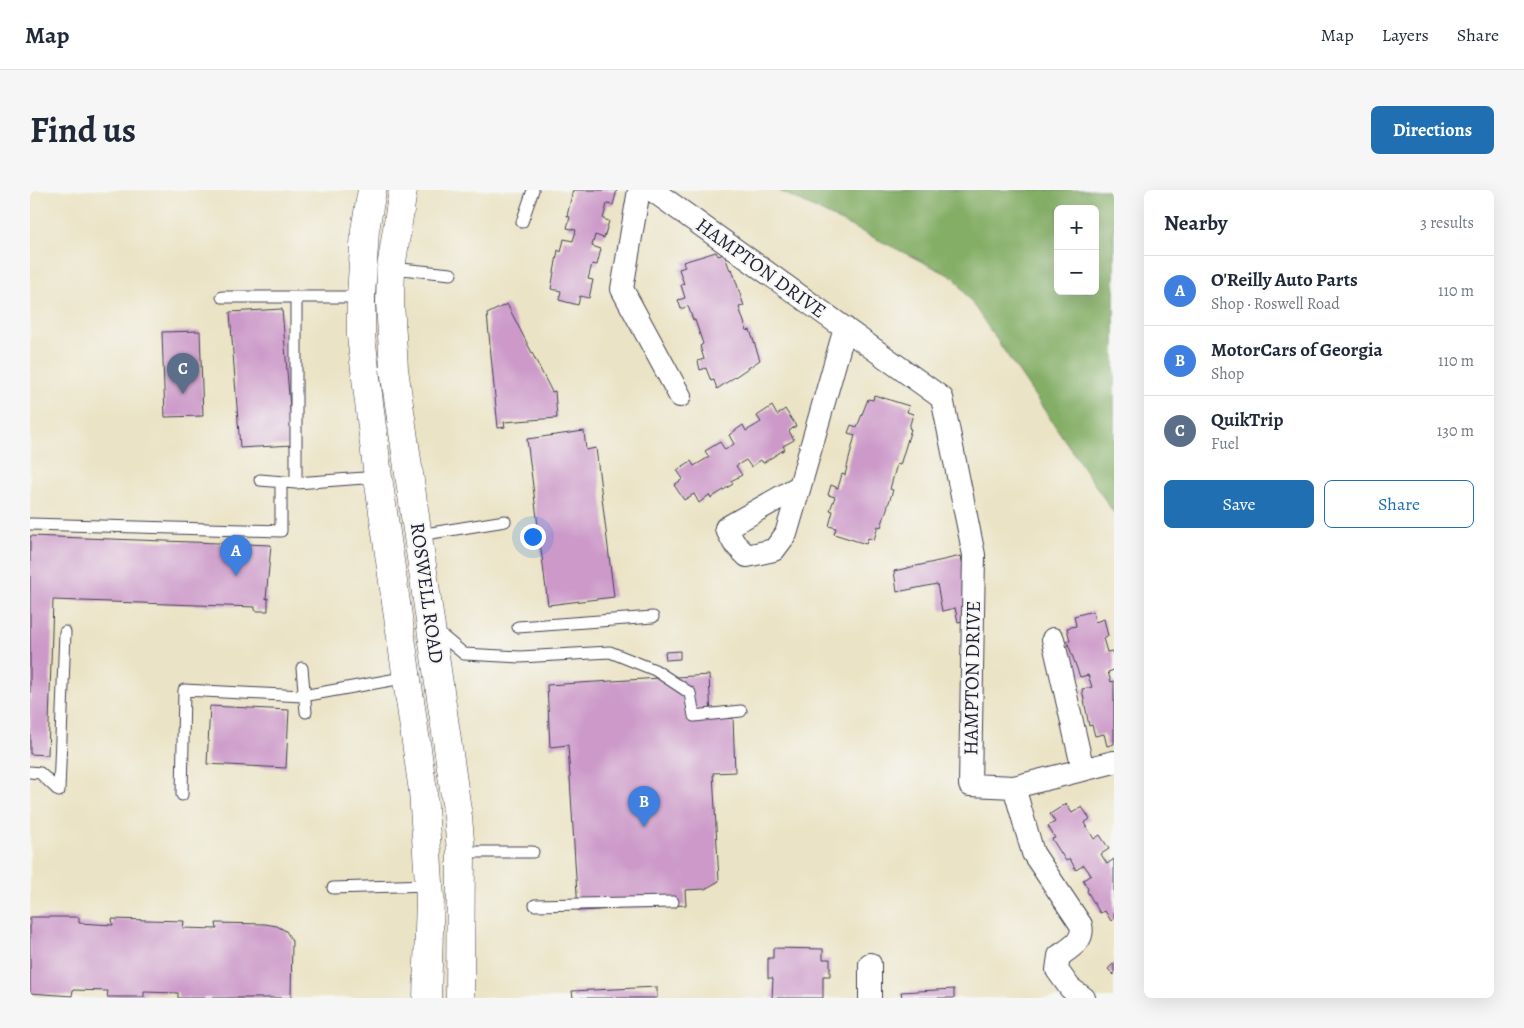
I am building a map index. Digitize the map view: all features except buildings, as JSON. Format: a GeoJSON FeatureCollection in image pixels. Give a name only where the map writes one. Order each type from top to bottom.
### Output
{"type":"FeatureCollection","features":[{"type":"Feature","properties":{"kind":"main road","name":"ROSWELL ROAD"},"geometry":{"type":"LineString","coordinates":[[372,190],[365,230],[361,297],[362,345],[378,477],[423,791],[429,885],[427,998]]}},
{"type":"Feature","properties":{"kind":"main road","name":"ROSWELL ROAD"},"geometry":{"type":"LineString","coordinates":[[403,190],[392,268],[390,302],[394,369],[458,817],[460,852],[460,998]]}},
{"type":"Feature","properties":{"kind":"street"},"geometry":{"type":"LineString","coordinates":[[640,190],[622,289],[680,396]]}},
{"type":"Feature","properties":{"kind":"street","name":"HAMPTON DRIVE"},"geometry":{"type":"LineString","coordinates":[[652,190],[942,398],[974,555],[970,785],[1014,787]]}},
{"type":"Feature","properties":{"kind":"street","name":"HAMPTON DRIVE"},"geometry":{"type":"LineString","coordinates":[[800,486],[726,528],[734,543],[747,556],[774,550],[786,534],[800,486],[844,328]]}},
{"type":"Feature","properties":{"kind":"street"},"geometry":{"type":"LineString","coordinates":[[1053,639],[1083,770]]}},
{"type":"Feature","properties":{"kind":"street"},"geometry":{"type":"LineString","coordinates":[[1084,998],[1070,988],[1057,970],[1059,956],[1078,942],[1083,932],[1081,925],[1033,853],[1014,787],[1114,762]]}},
{"type":"Feature","properties":{"kind":"street"},"geometry":{"type":"LineString","coordinates":[[870,964],[870,998]]}},
{"type":"Feature","properties":{"kind":"lane"},"geometry":{"type":"LineString","coordinates":[[522,222],[533,190]]}},
{"type":"Feature","properties":{"kind":"lane"},"geometry":{"type":"LineString","coordinates":[[392,268],[451,274]]}},
{"type":"Feature","properties":{"kind":"lane"},"geometry":{"type":"LineString","coordinates":[[222,297],[361,297]]}},
{"type":"Feature","properties":{"kind":"lane"},"geometry":{"type":"LineString","coordinates":[[296,297],[296,483]]}},
{"type":"Feature","properties":{"kind":"lane"},"geometry":{"type":"LineString","coordinates":[[260,480],[296,483],[378,477]]}},
{"type":"Feature","properties":{"kind":"lane"},"geometry":{"type":"LineString","coordinates":[[30,524],[281,531],[281,482]]}},
{"type":"Feature","properties":{"kind":"lane"},"geometry":{"type":"LineString","coordinates":[[419,535],[504,521]]}},
{"type":"Feature","properties":{"kind":"lane"},"geometry":{"type":"LineString","coordinates":[[518,627],[653,617]]}},
{"type":"Feature","properties":{"kind":"lane"},"geometry":{"type":"LineString","coordinates":[[432,627],[464,654],[520,657],[610,652],[655,670],[690,693],[694,716],[741,710]]}},
{"type":"Feature","properties":{"kind":"lane"},"geometry":{"type":"LineString","coordinates":[[30,772],[40,773],[59,791],[65,632]]}},
{"type":"Feature","properties":{"kind":"lane"},"geometry":{"type":"LineString","coordinates":[[302,668],[303,696],[306,712]]}},
{"type":"Feature","properties":{"kind":"lane"},"geometry":{"type":"LineString","coordinates":[[182,795],[184,690],[303,696],[408,677]]}},
{"type":"Feature","properties":{"kind":"lane"},"geometry":{"type":"LineString","coordinates":[[460,852],[533,852]]}},
{"type":"Feature","properties":{"kind":"lane"},"geometry":{"type":"LineString","coordinates":[[333,888],[429,885]]}},
{"type":"Feature","properties":{"kind":"lane"},"geometry":{"type":"LineString","coordinates":[[535,905],[673,902]]}},
{"type":"Feature","properties":{"kind":"green space"},"geometry":{"type":"Polygon","coordinates":[[[778,190],[1114,190],[1114,513],[955,278],[778,190]]]}},
{"type":"Feature","properties":{"kind":"place","name":"QuikTrip"},"geometry":{"type":"Point","coordinates":[183,394]}},
{"type":"Feature","properties":{"kind":"place","name":"O'Reilly Auto Parts"},"geometry":{"type":"Point","coordinates":[236,576]}},
{"type":"Feature","properties":{"kind":"place","name":"MotorCars of Georgia"},"geometry":{"type":"Point","coordinates":[644,827]}}]}
